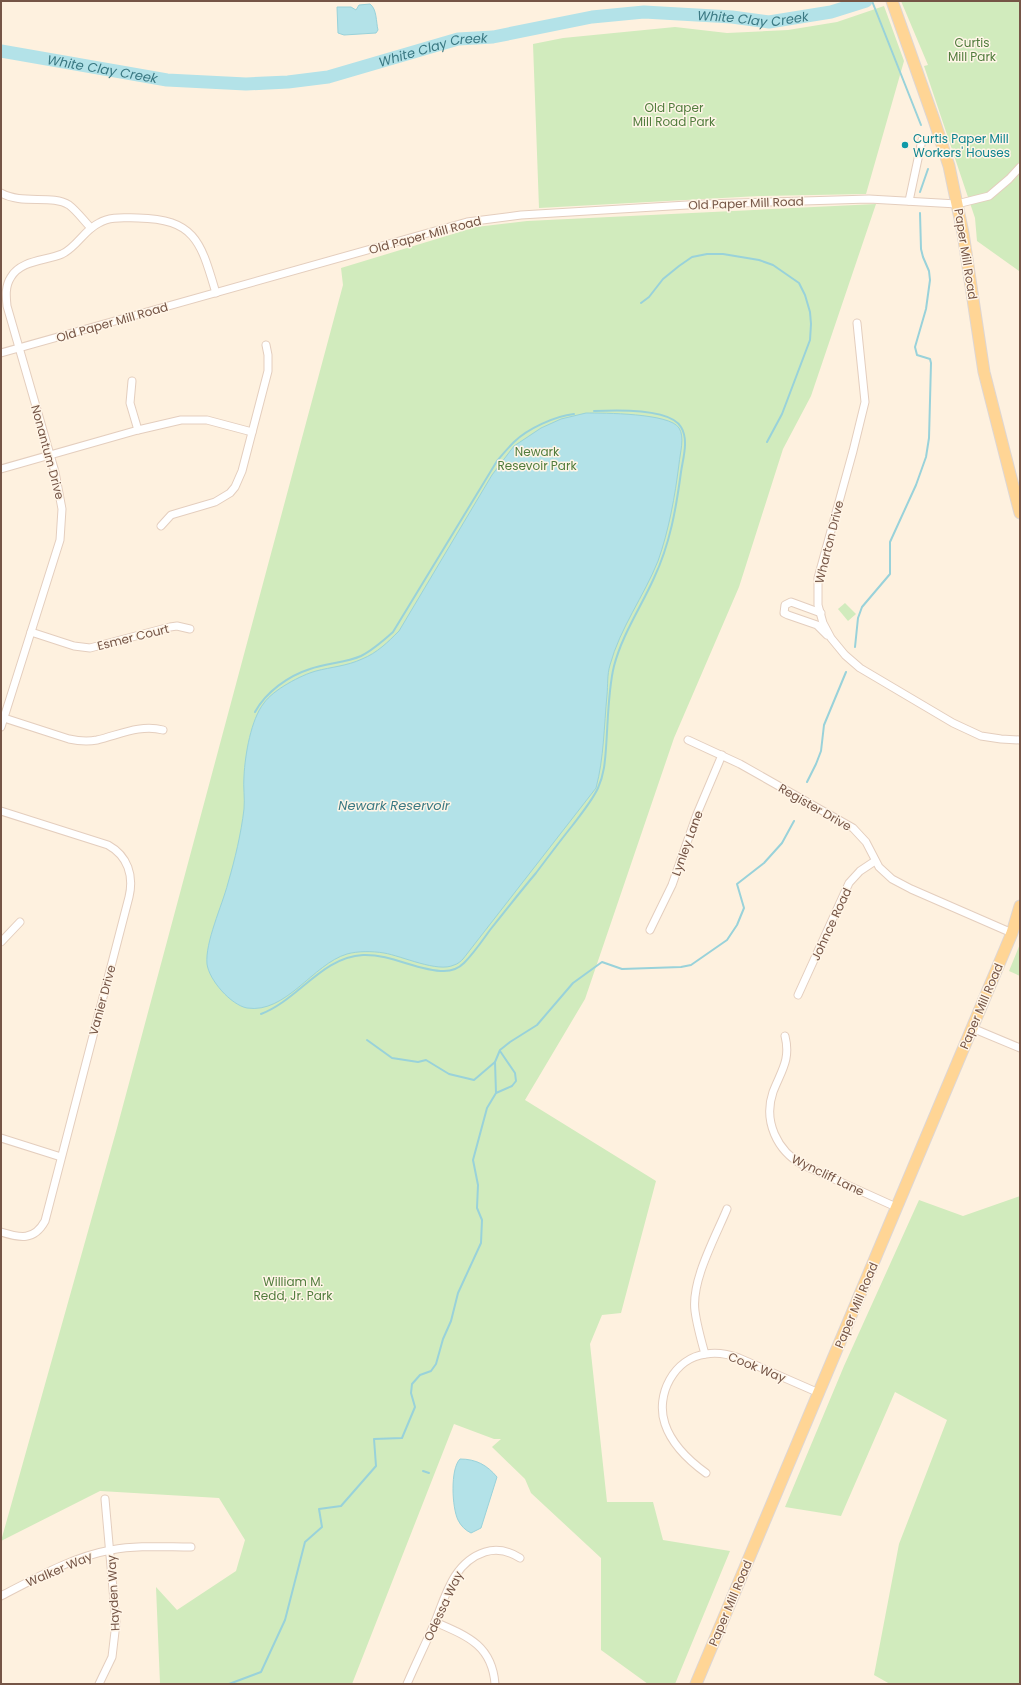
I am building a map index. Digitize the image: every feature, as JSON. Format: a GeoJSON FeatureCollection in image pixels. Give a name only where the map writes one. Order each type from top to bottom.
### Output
{"type":"FeatureCollection","features":[{"type":"Feature","properties":{"kind":"main road","name":"Paper Mill Road"},"geometry":{"type":"LineString","coordinates":[[894,6],[939,134],[958,204],[984,372],[1020,513]]}},
{"type":"Feature","properties":{"kind":"main road","name":"Paper Mill Road"},"geometry":{"type":"LineString","coordinates":[[696,1684],[1016,925],[1020,906]]}},
{"type":"Feature","properties":{"kind":"street"},"geometry":{"type":"LineString","coordinates":[[909,201],[922,140]]}},
{"type":"Feature","properties":{"kind":"street","name":"Old Paper Mill Road"},"geometry":{"type":"LineString","coordinates":[[1,353],[455,225],[491,218],[528,214],[704,204],[869,199],[958,204],[989,196],[1009,179],[1020,167]]}},
{"type":"Feature","properties":{"kind":"street"},"geometry":{"type":"LineString","coordinates":[[1,193],[18,200],[55,201],[68,204],[91,228],[99,222],[115,218],[161,220],[177,225],[192,235],[202,248],[216,293]]}},
{"type":"Feature","properties":{"kind":"street","name":"Nonantum Drive"},"geometry":{"type":"LineString","coordinates":[[1,727],[2,718],[57,552],[61,530],[62,509],[50,455],[7,306],[6,292],[11,277],[16,270],[30,263],[62,253],[74,245],[91,228]]}},
{"type":"Feature","properties":{"kind":"street","name":"Wharton Drive"},"geometry":{"type":"LineString","coordinates":[[858,323],[864,402],[854,451],[818,578],[817,592],[821,614],[831,638],[845,655],[860,668],[953,723],[981,736],[1020,740]]}},
{"type":"Feature","properties":{"kind":"street"},"geometry":{"type":"LineString","coordinates":[[161,526],[172,515],[215,502],[230,493],[239,480],[268,371],[268,355],[266,345]]}},
{"type":"Feature","properties":{"kind":"street"},"geometry":{"type":"LineString","coordinates":[[132,381],[130,403],[138,430]]}},
{"type":"Feature","properties":{"kind":"street"},"geometry":{"type":"LineString","coordinates":[[1,469],[168,422],[194,419],[220,423],[252,432]]}},
{"type":"Feature","properties":{"kind":"street"},"geometry":{"type":"LineString","coordinates":[[821,614],[791,602],[784,605],[784,612],[788,615],[817,626],[831,638]]}},
{"type":"Feature","properties":{"kind":"street","name":"Esmer Court"},"geometry":{"type":"LineString","coordinates":[[31,632],[74,646],[90,648],[170,627],[177,626],[190,630]]}},
{"type":"Feature","properties":{"kind":"street"},"geometry":{"type":"LineString","coordinates":[[2,718],[79,741],[96,740],[141,728],[155,728],[163,730]]}},
{"type":"Feature","properties":{"kind":"street","name":"Register Drive"},"geometry":{"type":"LineString","coordinates":[[688,740],[722,755],[853,828],[866,842],[875,860],[892,879],[905,886],[1016,925]]}},
{"type":"Feature","properties":{"kind":"street","name":"Lynley Lane"},"geometry":{"type":"LineString","coordinates":[[650,930],[672,885],[695,820],[722,755]]}},
{"type":"Feature","properties":{"kind":"street","name":"Vanier Drive"},"geometry":{"type":"LineString","coordinates":[[1,812],[108,845],[115,849],[125,860],[130,873],[131,889],[45,1221],[32,1235],[25,1237],[19,1237],[1,1232]]}},
{"type":"Feature","properties":{"kind":"street","name":"Johnce Road"},"geometry":{"type":"LineString","coordinates":[[798,995],[850,883],[860,871],[875,860]]}},
{"type":"Feature","properties":{"kind":"street"},"geometry":{"type":"LineString","coordinates":[[1,942],[20,922]]}},
{"type":"Feature","properties":{"kind":"street"},"geometry":{"type":"LineString","coordinates":[[972,1028],[1020,1048]]}},
{"type":"Feature","properties":{"kind":"street","name":"Wyncliff Lane"},"geometry":{"type":"LineString","coordinates":[[785,1036],[787,1044],[787,1057],[773,1092],[770,1109],[774,1134],[783,1150],[795,1161],[896,1208]]}},
{"type":"Feature","properties":{"kind":"street"},"geometry":{"type":"LineString","coordinates":[[1,1138],[61,1157]]}},
{"type":"Feature","properties":{"kind":"street"},"geometry":{"type":"LineString","coordinates":[[705,1354],[695,1311],[695,1291],[700,1273],[727,1209]]}},
{"type":"Feature","properties":{"kind":"street","name":"Cook Way"},"geometry":{"type":"LineString","coordinates":[[706,1473],[688,1459],[674,1443],[665,1424],[662,1405],[664,1395],[672,1376],[685,1363],[705,1354],[728,1354],[819,1393]]}},
{"type":"Feature","properties":{"kind":"street","name":"Hayden Way"},"geometry":{"type":"LineString","coordinates":[[99,1684],[112,1657],[116,1622],[105,1499]]}},
{"type":"Feature","properties":{"kind":"street","name":"Walker Way"},"geometry":{"type":"LineString","coordinates":[[1,1596],[60,1567],[110,1550],[143,1547],[191,1547]]}},
{"type":"Feature","properties":{"kind":"street","name":"Odessa Way"},"geometry":{"type":"LineString","coordinates":[[407,1684],[452,1581],[463,1565],[484,1552],[499,1550],[513,1553],[520,1558]]}},
{"type":"Feature","properties":{"kind":"street"},"geometry":{"type":"LineString","coordinates":[[434,1622],[465,1635],[481,1648],[492,1666],[495,1684]]}},
{"type":"Feature","properties":{"kind":"green space","name":"Curtis Mill Park"},"geometry":{"type":"Polygon","coordinates":[[[901,1],[1020,1],[1019,271],[977,241],[975,218],[924,66],[928,65],[901,1]]]}},
{"type":"Feature","properties":{"kind":"green space","name":"Old Paper Mill Road Park"},"geometry":{"type":"Polygon","coordinates":[[[884,6],[904,61],[866,194],[759,196],[539,208],[533,44],[563,38],[675,27],[727,33],[788,30],[837,22],[884,6]]]}},
{"type":"Feature","properties":{"kind":"green space"},"geometry":{"type":"Polygon","coordinates":[[[876,204],[811,396],[783,449],[739,587],[674,738],[585,999],[525,1100],[656,1181],[621,1313],[602,1315],[590,1344],[607,1502],[653,1502],[663,1540],[730,1551],[675,1684],[648,1684],[601,1650],[601,1558],[531,1493],[525,1479],[492,1447],[501,1439],[494,1439],[454,1424],[352,1684],[160,1684],[156,1587],[177,1610],[236,1571],[245,1540],[219,1498],[100,1491],[1,1541],[117,1128],[343,285],[341,268],[476,227],[527,221],[876,204]]]}},
{"type":"Feature","properties":{"kind":"green space"},"geometry":{"type":"Polygon","coordinates":[[[845,603],[856,614],[848,621],[838,609],[845,603]]]}},
{"type":"Feature","properties":{"kind":"green space"},"geometry":{"type":"Polygon","coordinates":[[[1020,944],[1020,976],[1009,971],[1020,944]]]}},
{"type":"Feature","properties":{"kind":"green space"},"geometry":{"type":"Polygon","coordinates":[[[1020,1196],[1020,1684],[890,1684],[874,1675],[899,1544],[947,1420],[895,1392],[841,1516],[785,1507],[844,1366],[919,1200],[963,1216],[1020,1196]]]}},
{"type":"Feature","properties":{"kind":"water"},"geometry":{"type":"Polygon","coordinates":[[[370,4],[374,9],[376,16],[378,30],[376,33],[344,35],[338,33],[337,7],[351,7],[356,10],[359,5],[370,4]]]}},
{"type":"Feature","properties":{"kind":"water","name":"Newark Reservoir"},"geometry":{"type":"Polygon","coordinates":[[[586,413],[636,415],[663,419],[673,423],[679,428],[682,436],[673,501],[662,549],[652,574],[614,651],[609,669],[602,754],[596,788],[463,959],[455,965],[447,967],[430,966],[384,953],[351,953],[335,959],[287,996],[274,1004],[261,1008],[247,1008],[234,1002],[216,984],[207,964],[207,955],[211,935],[238,846],[244,809],[244,780],[247,748],[252,728],[259,710],[268,698],[280,688],[295,679],[316,671],[345,665],[367,657],[386,643],[399,631],[492,475],[514,446],[541,428],[561,419],[586,413]]]}},
{"type":"Feature","properties":{"kind":"water"},"geometry":{"type":"Polygon","coordinates":[[[460,1459],[471,1460],[481,1464],[497,1477],[481,1528],[471,1533],[463,1528],[459,1522],[454,1507],[453,1480],[457,1464],[460,1459]]]}},
{"type":"Feature","properties":{"kind":"waterway","name":"White Clay Creek"},"geometry":{"type":"LineString","coordinates":[[1,51],[167,80],[246,84],[288,82],[328,77],[458,39],[493,37],[592,17],[644,12],[732,17],[769,22],[831,12],[866,1]]}},
{"type":"Feature","properties":{"kind":"waterway"},"geometry":{"type":"LineString","coordinates":[[872,1],[921,125]]}},
{"type":"Feature","properties":{"kind":"waterway"},"geometry":{"type":"LineString","coordinates":[[920,192],[928,169]]}},
{"type":"Feature","properties":{"kind":"waterway"},"geometry":{"type":"LineString","coordinates":[[855,647],[858,618],[862,607],[890,574],[890,542],[916,485],[926,457],[929,438],[931,363],[930,359],[917,355],[915,347],[926,309],[930,280],[929,271],[921,249],[920,213]]}},
{"type":"Feature","properties":{"kind":"waterway"},"geometry":{"type":"LineString","coordinates":[[641,303],[649,297],[663,279],[679,266],[692,257],[707,254],[723,254],[759,260],[773,265],[799,283],[805,295],[810,312],[810,340],[782,414],[767,442]]}},
{"type":"Feature","properties":{"kind":"waterway"},"geometry":{"type":"LineString","coordinates":[[261,1014],[274,1008],[287,999],[322,971],[335,963],[348,958],[363,955],[374,955],[424,968],[444,971],[455,969],[460,966],[475,951],[590,803],[596,793],[602,778],[605,763],[609,696],[614,666],[617,655],[632,621],[660,565],[674,513],[684,455],[685,438],[681,427],[675,421],[666,416],[654,413],[614,410],[594,411]]}},
{"type":"Feature","properties":{"kind":"waterway"},"geometry":{"type":"LineString","coordinates":[[255,712],[271,691],[286,680],[316,667],[361,656],[374,648],[393,632],[497,461],[514,442],[526,432],[550,420],[574,414]]}},
{"type":"Feature","properties":{"kind":"waterway"},"geometry":{"type":"LineString","coordinates":[[807,782],[821,751],[824,725],[846,672]]}},
{"type":"Feature","properties":{"kind":"waterway"},"geometry":{"type":"LineString","coordinates":[[229,1684],[261,1672],[285,1620],[305,1542],[322,1527],[319,1509],[341,1506],[376,1466],[374,1439],[402,1438],[415,1407],[411,1393],[412,1384],[420,1375],[431,1371],[436,1364],[443,1339],[451,1321],[458,1293],[481,1243],[482,1220],[477,1208],[478,1185],[473,1160],[487,1108],[496,1093],[495,1062],[500,1050],[537,1025],[573,983],[602,962],[622,969],[681,967],[691,965],[727,940],[737,925],[744,908],[737,884],[764,863],[782,843],[794,821]]}},
{"type":"Feature","properties":{"kind":"waterway"},"geometry":{"type":"LineString","coordinates":[[367,1040],[392,1058],[418,1062],[426,1060],[449,1074],[474,1080],[495,1062]]}},
{"type":"Feature","properties":{"kind":"waterway"},"geometry":{"type":"LineString","coordinates":[[496,1093],[512,1086],[516,1081],[515,1073],[500,1051]]}},
{"type":"Feature","properties":{"kind":"waterway"},"geometry":{"type":"LineString","coordinates":[[423,1471],[429,1473]]}},
{"type":"Feature","properties":{"kind":"place","name":"Curtis Paper Mill Workers' Houses"},"geometry":{"type":"Point","coordinates":[905,145]}},
{"type":"Feature","properties":{"kind":"park label","name":"Newark Resevoir Park"},"geometry":{"type":"Point","coordinates":[537,458]}},
{"type":"Feature","properties":{"kind":"park label","name":"William M. Redd, Jr. Park"},"geometry":{"type":"Point","coordinates":[293,1288]}}]}
